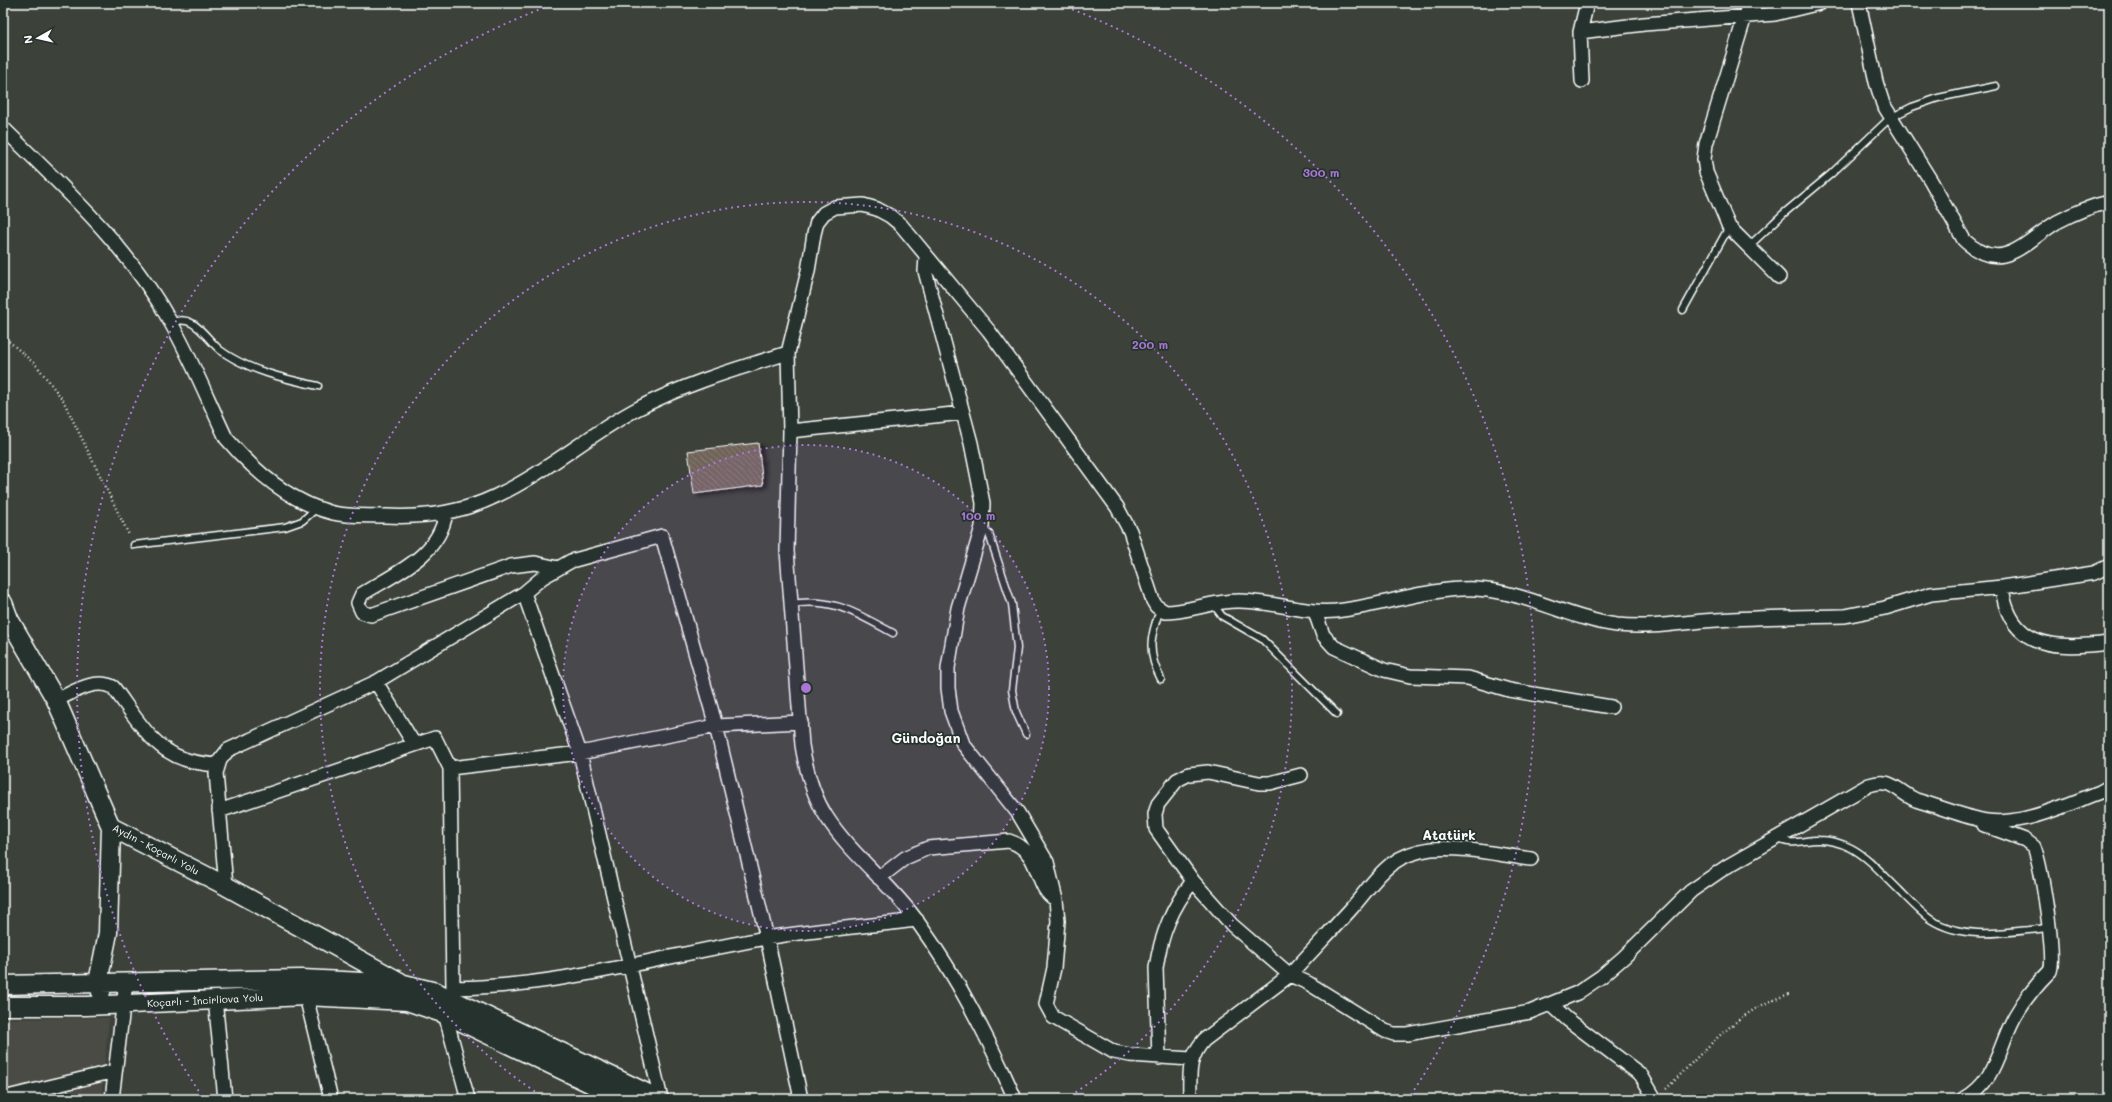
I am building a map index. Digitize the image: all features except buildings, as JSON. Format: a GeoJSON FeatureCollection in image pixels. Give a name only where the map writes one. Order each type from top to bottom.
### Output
{"type":"FeatureCollection","features":[{"type":"Feature","properties":{"kind":"main road","name":"Aydın - Koçarlı Yolu"},"geometry":{"type":"LineString","coordinates":[[3,603],[9,619],[56,700],[111,827],[226,886],[406,993]]}},
{"type":"Feature","properties":{"kind":"main road"},"geometry":{"type":"LineString","coordinates":[[111,827],[108,933],[98,982],[114,1005]]}},
{"type":"Feature","properties":{"kind":"main road","name":"Koçarlı - İncirliova Yolu"},"geometry":{"type":"LineString","coordinates":[[3,985],[126,982],[303,987],[406,993]]}},
{"type":"Feature","properties":{"kind":"main road","name":"Koçarlı - İncirliova Yolu"},"geometry":{"type":"LineString","coordinates":[[3,1006],[114,1005],[215,1000],[303,987]]}},
{"type":"Feature","properties":{"kind":"main road"},"geometry":{"type":"LineString","coordinates":[[406,993],[436,992],[623,1099]]}},
{"type":"Feature","properties":{"kind":"main road"},"geometry":{"type":"LineString","coordinates":[[449,1000],[660,1099]]}},
{"type":"Feature","properties":{"kind":"street"},"geometry":{"type":"LineString","coordinates":[[1582,81],[1580,32],[1587,3]]}},
{"type":"Feature","properties":{"kind":"street"},"geometry":{"type":"LineString","coordinates":[[1749,3],[1746,17],[1706,144],[1704,158],[1706,172],[1728,227],[1779,277]]}},
{"type":"Feature","properties":{"kind":"street"},"geometry":{"type":"LineString","coordinates":[[1580,32],[1684,21],[1775,14],[1820,3]]}},
{"type":"Feature","properties":{"kind":"street"},"geometry":{"type":"LineString","coordinates":[[1859,3],[1876,82],[1883,104],[1890,118],[1931,181],[1964,240],[1972,247],[1993,255],[2005,255],[2018,251],[2056,223],[2076,212],[2109,202]]}},
{"type":"Feature","properties":{"kind":"street"},"geometry":{"type":"LineString","coordinates":[[3,128],[96,221],[134,267],[171,322],[226,438],[245,459],[271,482],[317,508],[334,513],[410,517],[446,513],[480,504],[512,488],[605,427],[666,394],[728,371],[788,353]]}},
{"type":"Feature","properties":{"kind":"street"},"geometry":{"type":"LineString","coordinates":[[1016,1099],[1000,1064],[953,978],[917,920],[862,861],[826,816],[815,796],[807,770],[802,745],[786,551],[790,431],[788,353],[808,271],[817,222],[824,213],[835,207],[863,205],[877,209],[890,216],[901,225],[926,257],[989,331],[1105,487],[1130,531],[1153,601],[1160,610],[1171,612],[1234,601],[1255,601],[1315,612],[1337,611],[1454,590],[1476,589],[1498,592],[1597,621],[1641,627],[1666,626],[1701,621],[1845,616],[1885,608],[1931,594],[2002,587],[2094,572],[2109,566]]}},
{"type":"Feature","properties":{"kind":"street"},"geometry":{"type":"LineString","coordinates":[[926,257],[925,271],[963,413],[983,503],[982,527],[958,608],[948,668],[948,688],[951,711],[963,744],[1018,813],[1047,862],[1056,900],[1058,921],[1054,968],[1046,998],[1048,1011],[1053,1017],[1114,1052],[1159,1058],[1191,1059]]}},
{"type":"Feature","properties":{"kind":"street"},"geometry":{"type":"LineString","coordinates":[[790,431],[963,413]]}},
{"type":"Feature","properties":{"kind":"street"},"geometry":{"type":"LineString","coordinates":[[446,513],[440,535],[429,550],[362,594],[358,603],[362,612],[371,615],[517,564],[535,563],[558,568]]}},
{"type":"Feature","properties":{"kind":"street"},"geometry":{"type":"LineString","coordinates":[[226,886],[219,811],[217,765],[223,754],[234,747],[376,682],[524,594],[543,577],[572,561],[662,536],[716,726],[767,938],[801,1099]]}},
{"type":"Feature","properties":{"kind":"street"},"geometry":{"type":"LineString","coordinates":[[2002,587],[2003,601],[2011,620],[2019,630],[2030,638],[2039,642],[2074,646],[2109,643]]}},
{"type":"Feature","properties":{"kind":"street"},"geometry":{"type":"LineString","coordinates":[[524,594],[580,753],[631,967],[660,1099]]}},
{"type":"Feature","properties":{"kind":"street"},"geometry":{"type":"LineString","coordinates":[[1315,612],[1323,635],[1334,647],[1384,670],[1410,676],[1468,678],[1509,690],[1612,707]]}},
{"type":"Feature","properties":{"kind":"street"},"geometry":{"type":"LineString","coordinates":[[376,682],[414,744]]}},
{"type":"Feature","properties":{"kind":"street"},"geometry":{"type":"LineString","coordinates":[[56,700],[90,685],[108,685],[113,687],[147,733],[159,745],[183,759],[217,765]]}},
{"type":"Feature","properties":{"kind":"street"},"geometry":{"type":"LineString","coordinates":[[450,768],[580,753],[716,726],[801,722]]}},
{"type":"Feature","properties":{"kind":"street"},"geometry":{"type":"LineString","coordinates":[[219,811],[414,744],[436,738],[450,768],[449,1000],[468,1099]]}},
{"type":"Feature","properties":{"kind":"street"},"geometry":{"type":"LineString","coordinates":[[1301,775],[1281,781],[1259,783],[1208,772],[1198,772],[1177,780],[1158,804],[1155,822],[1156,829],[1193,881],[1232,925],[1290,975],[1308,983],[1385,1031],[1394,1034],[1407,1034],[1506,1017],[1552,1005],[1576,994],[1602,976],[1692,891],[1726,867],[1876,782],[1889,782],[1906,795],[1916,800],[1982,820],[2011,820],[2029,817],[2093,795],[2109,787]]}},
{"type":"Feature","properties":{"kind":"street"},"geometry":{"type":"LineString","coordinates":[[1964,1099],[1983,1086],[1990,1075],[2015,1017],[2050,971],[2052,959],[2049,928],[2034,847],[2025,840],[1984,825],[1982,820]]}},
{"type":"Feature","properties":{"kind":"street"},"geometry":{"type":"LineString","coordinates":[[879,878],[905,858],[928,848],[1009,841],[1021,846],[1030,855],[1048,893],[1056,900]]}},
{"type":"Feature","properties":{"kind":"street"},"geometry":{"type":"LineString","coordinates":[[1190,1099],[1191,1059],[1195,1049],[1204,1040],[1290,975],[1356,904],[1377,876],[1399,859],[1410,854],[1432,849],[1465,850],[1531,859]]}},
{"type":"Feature","properties":{"kind":"street"},"geometry":{"type":"LineString","coordinates":[[1159,1058],[1156,968],[1158,953],[1161,938],[1173,909],[1193,881]]}},
{"type":"Feature","properties":{"kind":"street"},"geometry":{"type":"LineString","coordinates":[[449,1000],[490,988],[631,967],[767,938],[917,920]]}},
{"type":"Feature","properties":{"kind":"street"},"geometry":{"type":"LineString","coordinates":[[112,1099],[115,1072],[114,1005],[126,982]]}},
{"type":"Feature","properties":{"kind":"street"},"geometry":{"type":"LineString","coordinates":[[303,987],[331,1099]]}},
{"type":"Feature","properties":{"kind":"street"},"geometry":{"type":"LineString","coordinates":[[215,1000],[225,1099]]}},
{"type":"Feature","properties":{"kind":"street"},"geometry":{"type":"LineString","coordinates":[[1552,1005],[1567,1019],[1641,1075],[1658,1096]]}},
{"type":"Feature","properties":{"kind":"street"},"geometry":{"type":"LineString","coordinates":[[3,1098],[115,1072]]}},
{"type":"Feature","properties":{"kind":"lane"},"geometry":{"type":"LineString","coordinates":[[1748,247],[1783,214],[1831,174],[1890,118],[1912,107],[1938,98],[1996,86]]}},
{"type":"Feature","properties":{"kind":"lane"},"geometry":{"type":"LineString","coordinates":[[1683,310],[1728,227]]}},
{"type":"Feature","properties":{"kind":"lane"},"geometry":{"type":"LineString","coordinates":[[171,322],[181,320],[192,321],[220,350],[236,359],[274,375],[318,386]]}},
{"type":"Feature","properties":{"kind":"lane"},"geometry":{"type":"LineString","coordinates":[[134,544],[286,527],[302,521],[317,508]]}},
{"type":"Feature","properties":{"kind":"lane"},"geometry":{"type":"LineString","coordinates":[[982,527],[989,534],[1012,604],[1017,648],[1012,690],[1016,712],[1026,734]]}},
{"type":"Feature","properties":{"kind":"lane"},"geometry":{"type":"LineString","coordinates":[[791,604],[811,602],[842,606],[893,633]]}},
{"type":"Feature","properties":{"kind":"lane"},"geometry":{"type":"LineString","coordinates":[[1213,604],[1222,616],[1262,639],[1336,714]]}},
{"type":"Feature","properties":{"kind":"lane"},"geometry":{"type":"LineString","coordinates":[[1160,610],[1152,630],[1151,642],[1154,663],[1161,680]]}},
{"type":"Feature","properties":{"kind":"lane"},"geometry":{"type":"LineString","coordinates":[[1777,838],[1789,842],[1818,840],[1829,841],[1851,848],[1870,862],[1921,912],[1942,925],[1954,930],[1976,933],[2049,928]]}},
{"type":"Feature","properties":{"kind":"path"},"geometry":{"type":"LineString","coordinates":[[3,336],[37,366],[63,400],[134,544]]}},
{"type":"Feature","properties":{"kind":"path"},"geometry":{"type":"LineString","coordinates":[[1658,1096],[1737,1020],[1764,1003],[1790,994]]}},
{"type":"Feature","properties":{"kind":"shaded area"},"geometry":{"type":"Polygon","coordinates":[[[109,1018],[101,1099],[3,1099],[3,1019],[109,1018]]]}},
{"type":"Feature","properties":{"kind":"district","name":"Gündoğan"},"geometry":{"type":"Point","coordinates":[926,738]}},
{"type":"Feature","properties":{"kind":"district","name":"Atatürk"},"geometry":{"type":"Point","coordinates":[1449,835]}}]}
